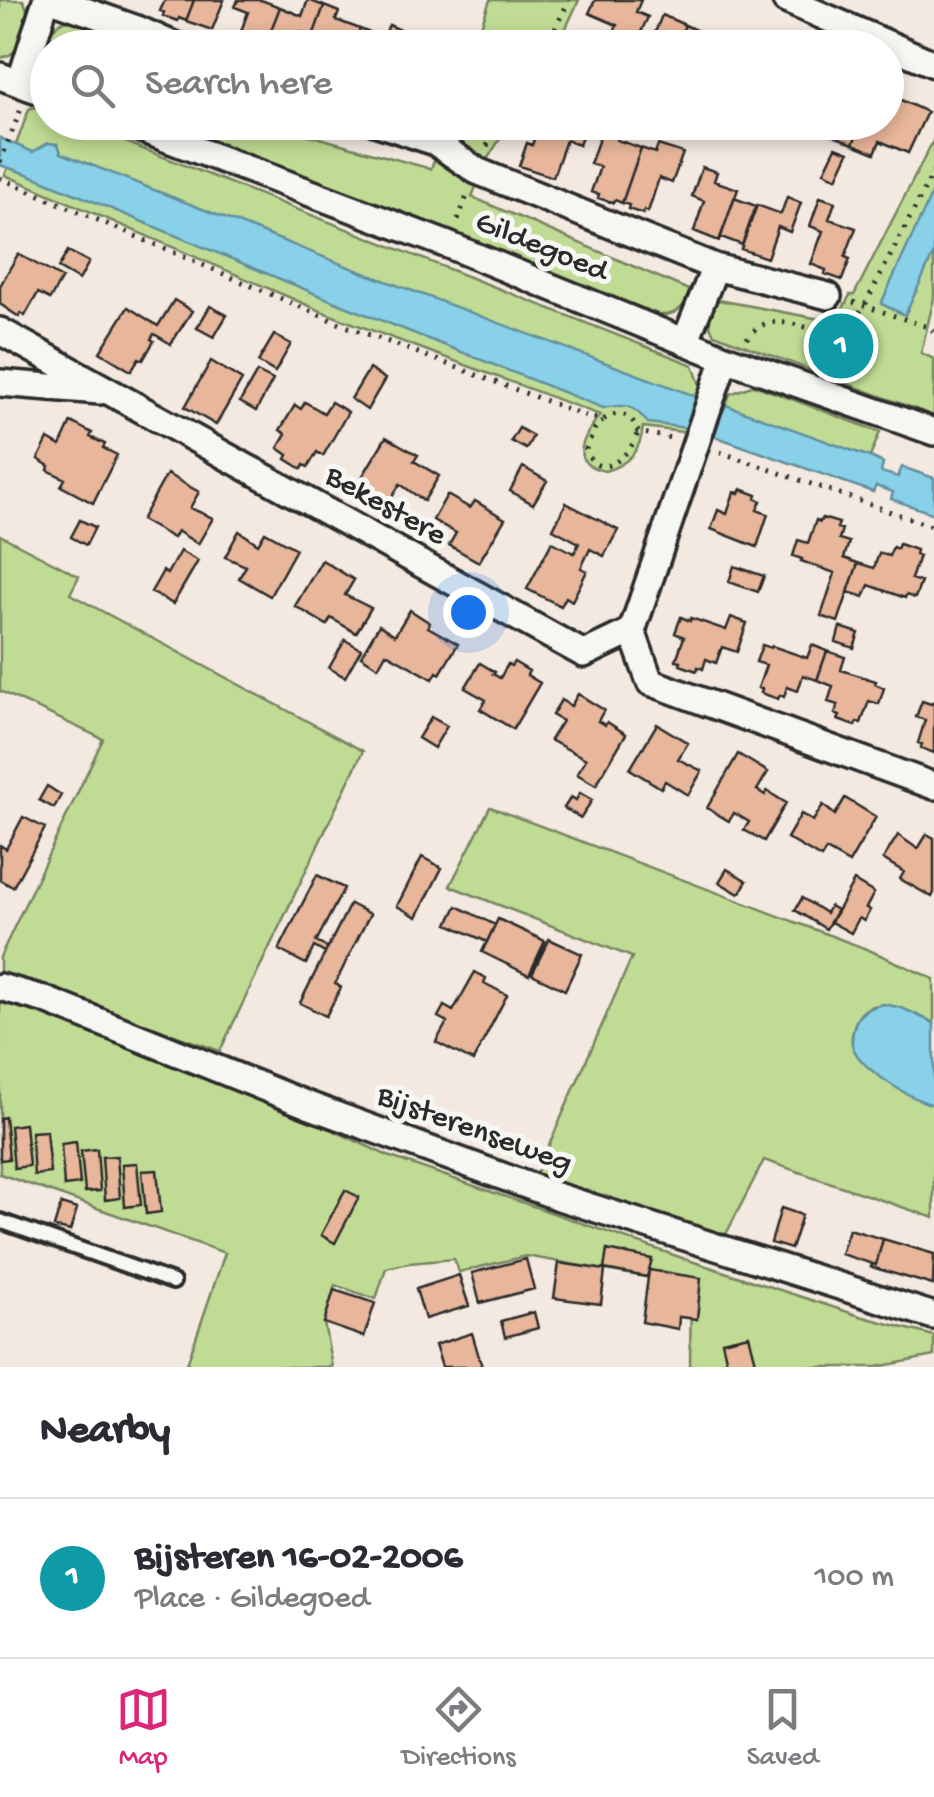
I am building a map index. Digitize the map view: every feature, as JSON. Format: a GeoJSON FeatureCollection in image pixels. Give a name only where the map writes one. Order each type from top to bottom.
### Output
{"type":"FeatureCollection","features":[{"type":"Feature","properties":{"kind":"street"},"geometry":{"type":"LineString","coordinates":[[32,30],[46,0]]}},
{"type":"Feature","properties":{"kind":"street"},"geometry":{"type":"LineString","coordinates":[[54,0],[139,30]]}},
{"type":"Feature","properties":{"kind":"street"},"geometry":{"type":"LineString","coordinates":[[786,0],[855,30]]}},
{"type":"Feature","properties":{"kind":"street"},"geometry":{"type":"LineString","coordinates":[[10,80],[30,36]]}},
{"type":"Feature","properties":{"kind":"street"},"geometry":{"type":"LineString","coordinates":[[904,51],[934,64]]}},
{"type":"Feature","properties":{"kind":"street","name":"Gildegoed"},"geometry":{"type":"LineString","coordinates":[[171,140],[448,245],[731,360],[934,432]]}},
{"type":"Feature","properties":{"kind":"street"},"geometry":{"type":"LineString","coordinates":[[429,140],[476,171],[716,268],[828,296]]}},
{"type":"Feature","properties":{"kind":"street"},"geometry":{"type":"LineString","coordinates":[[685,342],[716,268]]}},
{"type":"Feature","properties":{"kind":"street","name":"Bekestere"},"geometry":{"type":"LineString","coordinates":[[0,331],[584,654],[632,631]]}},
{"type":"Feature","properties":{"kind":"street"},"geometry":{"type":"LineString","coordinates":[[731,360],[710,403],[632,631],[650,682],[934,786]]}},
{"type":"Feature","properties":{"kind":"street","name":"Bekestere"},"geometry":{"type":"LineString","coordinates":[[0,383],[109,392]]}},
{"type":"Feature","properties":{"kind":"street","name":"Bijsterenseweg"},"geometry":{"type":"LineString","coordinates":[[0,987],[43,999],[308,1105],[556,1196],[934,1316]]}},
{"type":"Feature","properties":{"kind":"lane"},"geometry":{"type":"LineString","coordinates":[[0,1221],[174,1282]]}},
{"type":"Feature","properties":{"kind":"path"},"geometry":{"type":"LineString","coordinates":[[555,30],[569,0]]}},
{"type":"Feature","properties":{"kind":"path"},"geometry":{"type":"LineString","coordinates":[[0,162],[18,118]]}},
{"type":"Feature","properties":{"kind":"path"},"geometry":{"type":"LineString","coordinates":[[731,360],[760,325],[841,330],[851,323],[865,305],[934,170]]}},
{"type":"Feature","properties":{"kind":"path"},"geometry":{"type":"LineString","coordinates":[[0,178],[338,323],[603,420]]}},
{"type":"Feature","properties":{"kind":"path"},"geometry":{"type":"LineString","coordinates":[[828,296],[865,305],[934,332]]}},
{"type":"Feature","properties":{"kind":"path"},"geometry":{"type":"LineString","coordinates":[[615,414],[628,416],[638,432],[630,452],[612,464],[600,465],[591,460],[586,449],[595,428],[615,414]]}},
{"type":"Feature","properties":{"kind":"path"},"geometry":{"type":"LineString","coordinates":[[638,432],[698,440],[934,527]]}},
{"type":"Feature","properties":{"kind":"green space"},"geometry":{"type":"Polygon","coordinates":[[[0,0],[23,0],[28,26],[16,50],[0,58],[0,0]]]}},
{"type":"Feature","properties":{"kind":"green space"},"geometry":{"type":"Polygon","coordinates":[[[490,0],[579,0],[565,30],[480,30],[490,0]]]}},
{"type":"Feature","properties":{"kind":"green space"},"geometry":{"type":"Polygon","coordinates":[[[78,21],[102,30],[51,30],[59,24],[78,21]]]}},
{"type":"Feature","properties":{"kind":"green space"},"geometry":{"type":"Polygon","coordinates":[[[29,109],[30,140],[120,140],[693,365],[701,388],[687,428],[682,432],[643,427],[636,450],[626,461],[605,471],[593,467],[585,462],[582,448],[600,415],[328,314],[5,175],[29,109]]]}},
{"type":"Feature","properties":{"kind":"green space"},"geometry":{"type":"Polygon","coordinates":[[[934,139],[934,298],[921,353],[934,359],[934,416],[714,334],[709,321],[713,299],[836,322],[850,295],[854,295],[934,139]]]}},
{"type":"Feature","properties":{"kind":"green space"},"geometry":{"type":"Polygon","coordinates":[[[208,140],[327,140],[431,169],[437,153],[478,181],[472,197],[691,291],[680,309],[660,315],[208,140]]]}},
{"type":"Feature","properties":{"kind":"green space"},"geometry":{"type":"Polygon","coordinates":[[[448,140],[499,140],[483,166],[448,140]]]}},
{"type":"Feature","properties":{"kind":"green space"},"geometry":{"type":"Polygon","coordinates":[[[754,385],[880,432],[870,457],[883,463],[873,492],[714,436],[730,394],[754,385]]]}},
{"type":"Feature","properties":{"kind":"green space"},"geometry":{"type":"Polygon","coordinates":[[[0,535],[79,576],[70,594],[363,751],[220,1051],[0,974],[0,957],[103,739],[0,691],[0,535]]]}},
{"type":"Feature","properties":{"kind":"green space"},"geometry":{"type":"Polygon","coordinates":[[[490,807],[869,950],[934,979],[934,1023],[893,1006],[872,1006],[856,1021],[852,1044],[875,1070],[934,1105],[934,1218],[764,1160],[721,1244],[534,1179],[632,957],[450,886],[490,807]]]}},
{"type":"Feature","properties":{"kind":"green space"},"geometry":{"type":"Polygon","coordinates":[[[0,997],[278,1104],[388,1156],[691,1261],[934,1336],[934,1356],[877,1367],[690,1367],[691,1285],[526,1256],[459,1272],[454,1259],[386,1268],[376,1299],[335,1285],[324,1323],[332,1367],[186,1367],[225,1253],[0,1174],[0,997]]]}},
{"type":"Feature","properties":{"kind":"water"},"geometry":{"type":"Polygon","coordinates":[[[0,138],[33,152],[48,143],[58,144],[61,153],[359,271],[698,397],[694,411],[720,418],[726,405],[870,457],[883,463],[881,472],[898,477],[902,467],[934,478],[934,514],[891,499],[893,492],[876,486],[873,492],[714,436],[716,429],[691,421],[687,428],[648,423],[629,407],[603,408],[340,304],[0,165],[0,138]]]}},
{"type":"Feature","properties":{"kind":"water"},"geometry":{"type":"Polygon","coordinates":[[[934,189],[934,253],[905,315],[881,304],[934,189]]]}},
{"type":"Feature","properties":{"kind":"water"},"geometry":{"type":"Polygon","coordinates":[[[883,1004],[934,1023],[934,1105],[886,1081],[856,1053],[852,1042],[858,1018],[883,1004]]]}},
{"type":"Feature","properties":{"kind":"building"},"geometry":{"type":"Polygon","coordinates":[[[165,0],[194,0],[186,21],[163,16],[160,11],[165,0]]]}},
{"type":"Feature","properties":{"kind":"building"},"geometry":{"type":"Polygon","coordinates":[[[194,0],[224,0],[212,30],[186,21],[194,0]]]}},
{"type":"Feature","properties":{"kind":"building"},"geometry":{"type":"Polygon","coordinates":[[[238,0],[261,0],[280,7],[271,30],[241,30],[248,12],[235,7],[238,0]]]}},
{"type":"Feature","properties":{"kind":"building"},"geometry":{"type":"Polygon","coordinates":[[[308,0],[324,6],[315,30],[271,30],[280,7],[302,16],[308,0]]]}},
{"type":"Feature","properties":{"kind":"building"},"geometry":{"type":"Polygon","coordinates":[[[595,0],[641,0],[636,12],[648,17],[642,30],[615,30],[617,25],[589,13],[595,0]]]}},
{"type":"Feature","properties":{"kind":"building"},"geometry":{"type":"Polygon","coordinates":[[[324,6],[339,12],[336,20],[360,29],[360,30],[315,30],[324,6]]]}},
{"type":"Feature","properties":{"kind":"building"},"geometry":{"type":"Polygon","coordinates":[[[662,15],[685,25],[683,30],[656,30],[662,15]]]}},
{"type":"Feature","properties":{"kind":"building"},"geometry":{"type":"Polygon","coordinates":[[[904,101],[927,112],[908,153],[880,141],[875,153],[853,144],[855,140],[904,140],[904,101]]]}},
{"type":"Feature","properties":{"kind":"building"},"geometry":{"type":"Polygon","coordinates":[[[534,140],[566,140],[553,177],[519,166],[527,143],[532,145],[534,140]]]}},
{"type":"Feature","properties":{"kind":"building"},"geometry":{"type":"Polygon","coordinates":[[[598,140],[617,140],[641,148],[622,203],[598,198],[599,194],[591,192],[600,167],[590,164],[598,140]]]}},
{"type":"Feature","properties":{"kind":"building"},"geometry":{"type":"Polygon","coordinates":[[[658,145],[683,153],[672,183],[659,178],[648,212],[628,209],[629,205],[622,203],[641,148],[655,153],[658,145]]]}},
{"type":"Feature","properties":{"kind":"building"},"geometry":{"type":"Polygon","coordinates":[[[836,147],[849,152],[837,178],[824,172],[836,147]]]}},
{"type":"Feature","properties":{"kind":"building"},"geometry":{"type":"Polygon","coordinates":[[[702,167],[717,172],[714,181],[738,189],[719,241],[694,231],[704,201],[692,196],[702,167]]]}},
{"type":"Feature","properties":{"kind":"building"},"geometry":{"type":"Polygon","coordinates":[[[787,197],[801,203],[790,232],[778,227],[767,258],[741,249],[757,205],[781,214],[787,197]]]}},
{"type":"Feature","properties":{"kind":"building"},"geometry":{"type":"Polygon","coordinates":[[[820,197],[835,202],[829,219],[856,228],[845,257],[850,259],[842,280],[811,264],[823,231],[810,226],[820,197]]]}},
{"type":"Feature","properties":{"kind":"building"},"geometry":{"type":"Polygon","coordinates":[[[734,198],[756,206],[742,245],[721,237],[734,198]]]}},
{"type":"Feature","properties":{"kind":"building"},"geometry":{"type":"Polygon","coordinates":[[[68,251],[89,262],[79,280],[58,268],[68,251]]]}},
{"type":"Feature","properties":{"kind":"building"},"geometry":{"type":"Polygon","coordinates":[[[18,254],[62,278],[50,299],[38,293],[25,316],[21,313],[19,317],[0,304],[0,286],[18,254]]]}},
{"type":"Feature","properties":{"kind":"building"},"geometry":{"type":"Polygon","coordinates":[[[174,300],[192,311],[171,344],[154,334],[143,360],[139,358],[131,371],[100,352],[128,307],[158,326],[174,300]]]}},
{"type":"Feature","properties":{"kind":"building"},"geometry":{"type":"Polygon","coordinates":[[[210,306],[227,315],[214,337],[197,328],[210,306]]]}},
{"type":"Feature","properties":{"kind":"building"},"geometry":{"type":"Polygon","coordinates":[[[274,335],[291,344],[275,372],[258,362],[274,335]]]}},
{"type":"Feature","properties":{"kind":"building"},"geometry":{"type":"Polygon","coordinates":[[[211,361],[242,380],[216,425],[185,407],[211,361]]]}},
{"type":"Feature","properties":{"kind":"building"},"geometry":{"type":"Polygon","coordinates":[[[369,369],[385,379],[367,410],[351,399],[369,369]]]}},
{"type":"Feature","properties":{"kind":"building"},"geometry":{"type":"Polygon","coordinates":[[[257,372],[273,380],[256,411],[240,402],[257,372]]]}},
{"type":"Feature","properties":{"kind":"building"},"geometry":{"type":"Polygon","coordinates":[[[305,402],[324,413],[331,402],[348,412],[323,456],[317,452],[308,467],[304,465],[302,469],[286,459],[288,455],[278,448],[286,434],[280,430],[295,405],[301,409],[305,402]]]}},
{"type":"Feature","properties":{"kind":"building"},"geometry":{"type":"Polygon","coordinates":[[[71,422],[92,433],[90,437],[117,455],[93,503],[61,486],[65,479],[38,459],[48,439],[60,446],[71,422]]]}},
{"type":"Feature","properties":{"kind":"building"},"geometry":{"type":"Polygon","coordinates":[[[519,428],[533,436],[526,449],[511,441],[519,428]]]}},
{"type":"Feature","properties":{"kind":"building"},"geometry":{"type":"Polygon","coordinates":[[[386,437],[418,455],[414,461],[439,476],[424,501],[400,484],[389,502],[380,502],[358,484],[386,437]]]}},
{"type":"Feature","properties":{"kind":"building"},"geometry":{"type":"Polygon","coordinates":[[[523,467],[547,481],[533,504],[510,491],[523,467]]]}},
{"type":"Feature","properties":{"kind":"building"},"geometry":{"type":"Polygon","coordinates":[[[167,474],[199,492],[190,508],[213,518],[198,544],[177,531],[173,538],[141,520],[167,474]]]}},
{"type":"Feature","properties":{"kind":"building"},"geometry":{"type":"Polygon","coordinates":[[[741,489],[757,495],[756,499],[761,501],[757,510],[768,514],[757,547],[711,529],[718,510],[727,514],[734,492],[741,489]]]}},
{"type":"Feature","properties":{"kind":"building"},"geometry":{"type":"Polygon","coordinates":[[[447,495],[470,508],[475,501],[505,519],[479,562],[449,545],[456,533],[433,520],[447,495]]]}},
{"type":"Feature","properties":{"kind":"building"},"geometry":{"type":"Polygon","coordinates":[[[566,503],[618,530],[604,556],[590,549],[581,568],[587,571],[572,601],[566,597],[561,606],[527,589],[552,542],[574,553],[579,543],[553,529],[566,503]]]}},
{"type":"Feature","properties":{"kind":"building"},"geometry":{"type":"Polygon","coordinates":[[[822,518],[839,523],[839,539],[849,542],[844,558],[858,563],[838,622],[821,616],[835,573],[793,556],[798,540],[808,543],[816,520],[820,522],[822,518]]]}},
{"type":"Feature","properties":{"kind":"building"},"geometry":{"type":"Polygon","coordinates":[[[80,520],[95,527],[86,545],[71,537],[80,520]]]}},
{"type":"Feature","properties":{"kind":"building"},"geometry":{"type":"Polygon","coordinates":[[[239,531],[258,544],[265,532],[296,549],[270,596],[239,578],[246,566],[225,557],[239,531]]]}},
{"type":"Feature","properties":{"kind":"building"},"geometry":{"type":"Polygon","coordinates":[[[899,544],[916,550],[915,555],[919,556],[911,579],[921,582],[915,598],[869,585],[864,597],[848,592],[858,563],[874,568],[879,553],[889,556],[899,544]]]}},
{"type":"Feature","properties":{"kind":"building"},"geometry":{"type":"Polygon","coordinates":[[[180,551],[198,561],[173,604],[151,592],[180,551]]]}},
{"type":"Feature","properties":{"kind":"building"},"geometry":{"type":"Polygon","coordinates":[[[322,560],[354,580],[345,595],[371,608],[356,633],[331,618],[327,625],[295,606],[322,560]]]}},
{"type":"Feature","properties":{"kind":"building"},"geometry":{"type":"Polygon","coordinates":[[[734,566],[764,576],[758,592],[729,582],[734,566]]]}},
{"type":"Feature","properties":{"kind":"building"},"geometry":{"type":"Polygon","coordinates":[[[410,610],[430,623],[428,627],[458,644],[433,679],[386,653],[378,667],[361,656],[379,625],[395,635],[410,610]]]}},
{"type":"Feature","properties":{"kind":"building"},"geometry":{"type":"Polygon","coordinates":[[[681,617],[726,630],[731,617],[747,623],[737,652],[722,647],[716,663],[706,659],[703,669],[698,667],[697,671],[676,660],[684,637],[675,633],[681,617]]]}},
{"type":"Feature","properties":{"kind":"building"},"geometry":{"type":"Polygon","coordinates":[[[840,627],[859,633],[854,648],[836,642],[840,627]]]}},
{"type":"Feature","properties":{"kind":"building"},"geometry":{"type":"Polygon","coordinates":[[[345,640],[361,649],[345,677],[329,668],[345,640]]]}},
{"type":"Feature","properties":{"kind":"building"},"geometry":{"type":"Polygon","coordinates":[[[762,645],[807,658],[812,645],[827,651],[817,680],[803,675],[798,691],[787,687],[784,697],[780,695],[778,699],[758,688],[766,665],[756,662],[762,645]]]}},
{"type":"Feature","properties":{"kind":"building"},"geometry":{"type":"Polygon","coordinates":[[[827,651],[845,657],[841,670],[876,681],[884,688],[879,704],[869,701],[861,723],[855,726],[838,720],[838,705],[828,702],[833,686],[817,680],[827,651]]]}},
{"type":"Feature","properties":{"kind":"building"},"geometry":{"type":"Polygon","coordinates":[[[514,662],[540,683],[513,729],[480,709],[486,700],[465,688],[480,663],[500,678],[508,664],[514,662]]]}},
{"type":"Feature","properties":{"kind":"building"},"geometry":{"type":"Polygon","coordinates":[[[578,694],[604,710],[598,721],[626,734],[596,785],[577,774],[586,759],[550,740],[562,721],[552,715],[561,700],[571,706],[578,694]]]}},
{"type":"Feature","properties":{"kind":"building"},"geometry":{"type":"Polygon","coordinates":[[[922,701],[934,701],[934,753],[918,743],[925,720],[916,717],[922,701]]]}},
{"type":"Feature","properties":{"kind":"building"},"geometry":{"type":"Polygon","coordinates":[[[431,717],[447,726],[434,748],[418,738],[431,717]]]}},
{"type":"Feature","properties":{"kind":"building"},"geometry":{"type":"Polygon","coordinates":[[[657,724],[688,743],[678,759],[702,771],[688,795],[665,781],[661,788],[630,769],[657,724]]]}},
{"type":"Feature","properties":{"kind":"building"},"geometry":{"type":"Polygon","coordinates":[[[738,754],[768,772],[757,790],[765,795],[767,791],[786,803],[764,841],[744,830],[749,822],[734,813],[729,821],[707,808],[738,754]]]}},
{"type":"Feature","properties":{"kind":"building"},"geometry":{"type":"Polygon","coordinates":[[[47,786],[61,795],[54,808],[39,800],[47,786]]]}},
{"type":"Feature","properties":{"kind":"building"},"geometry":{"type":"Polygon","coordinates":[[[580,793],[592,800],[581,818],[564,808],[571,797],[576,800],[580,793]]]}},
{"type":"Feature","properties":{"kind":"building"},"geometry":{"type":"Polygon","coordinates":[[[845,798],[876,817],[849,863],[826,850],[821,858],[787,838],[801,814],[813,821],[823,805],[835,815],[845,798]]]}},
{"type":"Feature","properties":{"kind":"building"},"geometry":{"type":"Polygon","coordinates":[[[23,817],[45,828],[13,887],[0,880],[0,845],[6,849],[23,817]]]}},
{"type":"Feature","properties":{"kind":"building"},"geometry":{"type":"Polygon","coordinates":[[[927,834],[934,838],[932,897],[900,879],[904,872],[883,859],[898,835],[918,849],[927,834]]]}},
{"type":"Feature","properties":{"kind":"building"},"geometry":{"type":"Polygon","coordinates":[[[422,857],[442,868],[417,917],[397,906],[422,857]]]}},
{"type":"Feature","properties":{"kind":"building"},"geometry":{"type":"Polygon","coordinates":[[[727,869],[747,881],[739,894],[719,882],[727,869]]]}},
{"type":"Feature","properties":{"kind":"building"},"geometry":{"type":"Polygon","coordinates":[[[317,875],[344,888],[316,942],[328,948],[325,953],[314,947],[306,964],[279,950],[317,875]]]}},
{"type":"Feature","properties":{"kind":"building"},"geometry":{"type":"Polygon","coordinates":[[[854,881],[874,893],[864,921],[859,918],[851,933],[831,922],[854,881]]]}},
{"type":"Feature","properties":{"kind":"building"},"geometry":{"type":"Polygon","coordinates":[[[802,898],[826,913],[830,906],[837,910],[826,929],[795,910],[802,898]]]}},
{"type":"Feature","properties":{"kind":"building"},"geometry":{"type":"Polygon","coordinates":[[[350,904],[370,914],[335,984],[341,987],[326,1016],[300,1003],[350,904]]]}},
{"type":"Feature","properties":{"kind":"building"},"geometry":{"type":"Polygon","coordinates":[[[457,906],[495,925],[487,942],[448,924],[457,906]]]}},
{"type":"Feature","properties":{"kind":"building"},"geometry":{"type":"Polygon","coordinates":[[[498,919],[545,941],[529,975],[482,952],[498,919]]]}},
{"type":"Feature","properties":{"kind":"building"},"geometry":{"type":"Polygon","coordinates":[[[549,939],[582,954],[565,990],[532,974],[549,939]]]}},
{"type":"Feature","properties":{"kind":"building"},"geometry":{"type":"Polygon","coordinates":[[[475,972],[486,978],[484,983],[507,995],[473,1061],[436,1042],[447,1022],[438,1017],[444,1006],[453,1011],[475,972]]]}},
{"type":"Feature","properties":{"kind":"building"},"geometry":{"type":"Polygon","coordinates":[[[5,1117],[9,1159],[0,1160],[0,1118],[5,1117]]]}},
{"type":"Feature","properties":{"kind":"building"},"geometry":{"type":"Polygon","coordinates":[[[25,1124],[29,1166],[14,1168],[10,1126],[25,1124]]]}},
{"type":"Feature","properties":{"kind":"building"},"geometry":{"type":"Polygon","coordinates":[[[46,1131],[50,1173],[34,1175],[31,1132],[46,1131]]]}},
{"type":"Feature","properties":{"kind":"building"},"geometry":{"type":"Polygon","coordinates":[[[76,1142],[80,1184],[64,1186],[61,1144],[76,1142]]]}},
{"type":"Feature","properties":{"kind":"building"},"geometry":{"type":"Polygon","coordinates":[[[97,1149],[100,1191],[85,1192],[81,1151],[97,1149]]]}},
{"type":"Feature","properties":{"kind":"building"},"geometry":{"type":"Polygon","coordinates":[[[117,1156],[120,1198],[105,1200],[102,1157],[117,1156]]]}},
{"type":"Feature","properties":{"kind":"building"},"geometry":{"type":"Polygon","coordinates":[[[137,1163],[141,1205],[125,1207],[122,1164],[137,1163]]]}},
{"type":"Feature","properties":{"kind":"building"},"geometry":{"type":"Polygon","coordinates":[[[157,1170],[161,1212],[146,1214],[142,1171],[157,1170]]]}},
{"type":"Feature","properties":{"kind":"building"},"geometry":{"type":"Polygon","coordinates":[[[345,1190],[359,1197],[335,1243],[321,1235],[345,1190]]]}},
{"type":"Feature","properties":{"kind":"building"},"geometry":{"type":"Polygon","coordinates":[[[61,1204],[77,1209],[70,1231],[54,1227],[61,1204]]]}},
{"type":"Feature","properties":{"kind":"building"},"geometry":{"type":"Polygon","coordinates":[[[781,1208],[802,1215],[791,1249],[771,1243],[781,1208]]]}},
{"type":"Feature","properties":{"kind":"building"},"geometry":{"type":"Polygon","coordinates":[[[849,1229],[883,1239],[876,1265],[841,1254],[849,1229]]]}},
{"type":"Feature","properties":{"kind":"building"},"geometry":{"type":"Polygon","coordinates":[[[883,1239],[934,1254],[933,1285],[871,1267],[876,1265],[883,1239]]]}},
{"type":"Feature","properties":{"kind":"building"},"geometry":{"type":"Polygon","coordinates":[[[607,1250],[652,1259],[647,1277],[604,1269],[607,1250]]]}},
{"type":"Feature","properties":{"kind":"building"},"geometry":{"type":"Polygon","coordinates":[[[526,1259],[534,1289],[480,1303],[472,1273],[526,1259]]]}},
{"type":"Feature","properties":{"kind":"building"},"geometry":{"type":"Polygon","coordinates":[[[559,1263],[605,1270],[601,1304],[554,1298],[559,1263]]]}},
{"type":"Feature","properties":{"kind":"building"},"geometry":{"type":"Polygon","coordinates":[[[649,1270],[701,1278],[697,1319],[679,1317],[678,1329],[642,1322],[649,1270]]]}},
{"type":"Feature","properties":{"kind":"building"},"geometry":{"type":"Polygon","coordinates":[[[459,1275],[469,1306],[425,1319],[416,1289],[459,1275]]]}},
{"type":"Feature","properties":{"kind":"building"},"geometry":{"type":"Polygon","coordinates":[[[334,1290],[375,1303],[364,1337],[324,1323],[334,1290]]]}},
{"type":"Feature","properties":{"kind":"building"},"geometry":{"type":"Polygon","coordinates":[[[534,1312],[538,1328],[505,1337],[501,1321],[534,1312]]]}},
{"type":"Feature","properties":{"kind":"building"},"geometry":{"type":"Polygon","coordinates":[[[472,1333],[482,1367],[442,1367],[435,1345],[472,1333]]]}},
{"type":"Feature","properties":{"kind":"building"},"geometry":{"type":"Polygon","coordinates":[[[749,1335],[757,1366],[728,1367],[722,1341],[749,1335]]]}},
{"type":"Feature","properties":{"kind":"place","name":"Bijsteren 16-02-2006"},"geometry":{"type":"Point","coordinates":[841,346]}}]}
